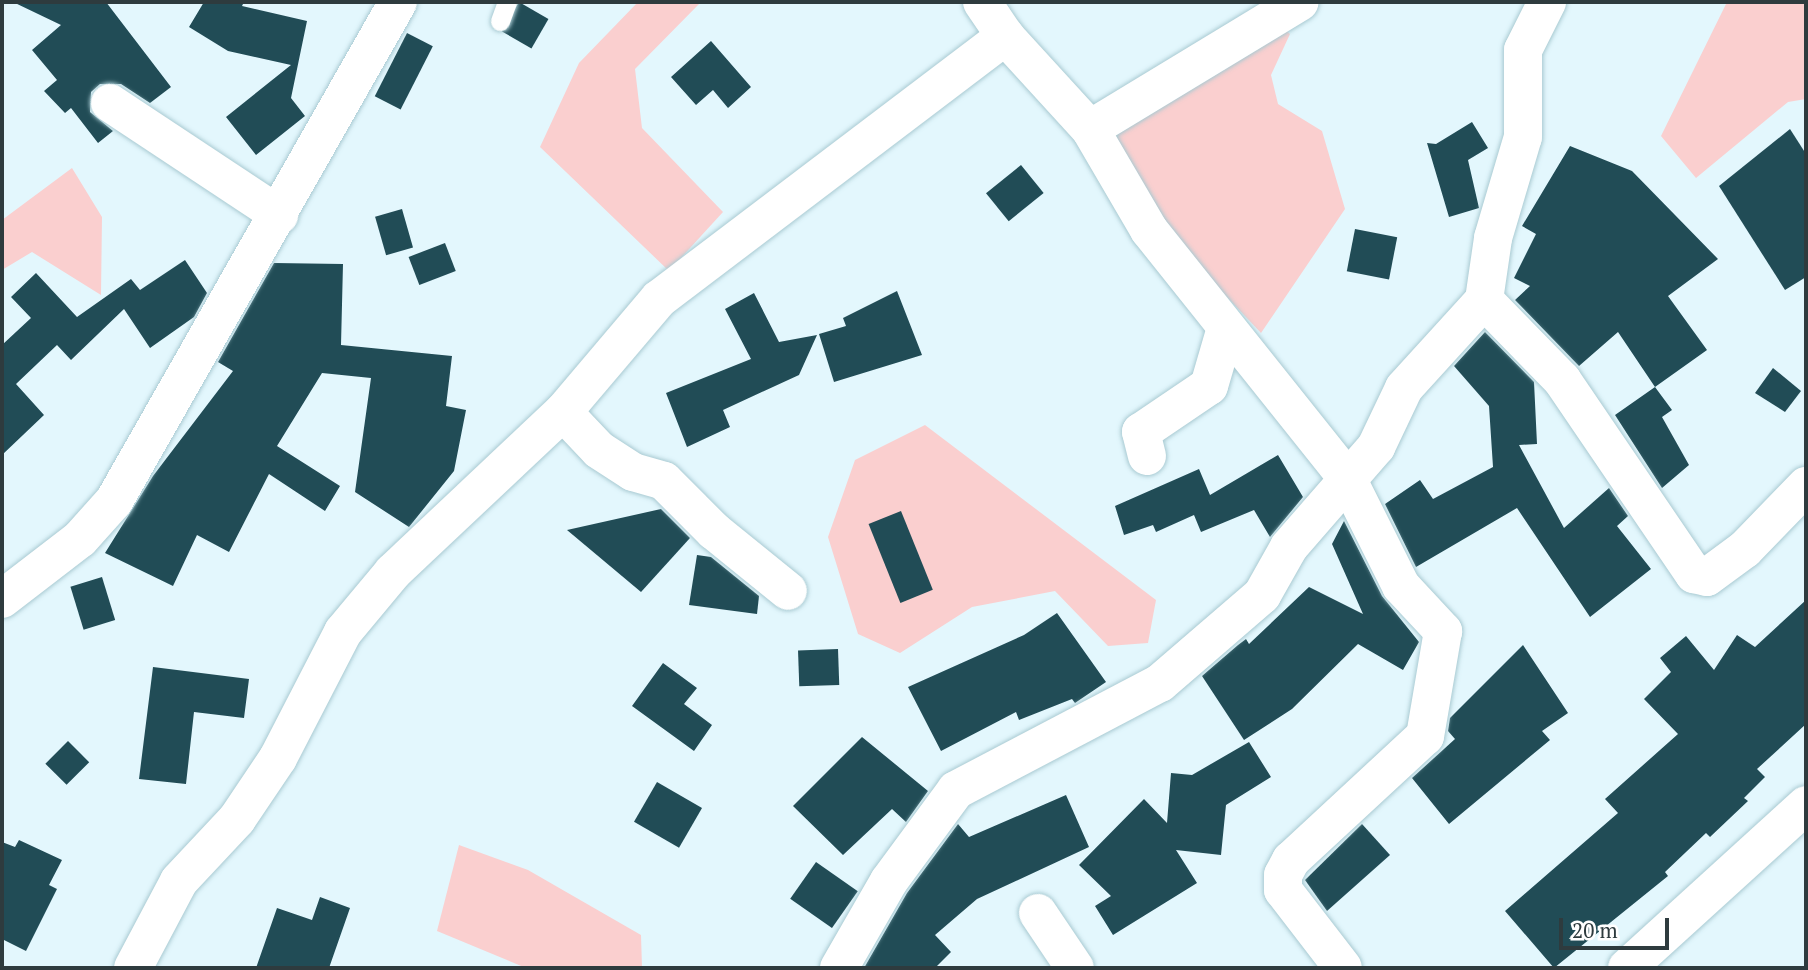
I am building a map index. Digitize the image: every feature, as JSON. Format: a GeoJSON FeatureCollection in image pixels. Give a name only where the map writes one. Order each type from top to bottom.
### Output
{"type":"FeatureCollection","features":[{"type":"Feature","properties":{"kind":"street"},"geometry":{"type":"LineString","coordinates":[[2,600],[80,539],[114,501],[398,2]]}},
{"type":"Feature","properties":{"kind":"street"},"geometry":{"type":"LineString","coordinates":[[982,2],[1005,36],[1090,130],[1149,230],[1347,478],[1401,586],[1443,631],[1444,640],[1434,667],[1433,713],[1425,736],[1291,860],[1283,875],[1283,890],[1343,968]]}},
{"type":"Feature","properties":{"kind":"street"},"geometry":{"type":"LineString","coordinates":[[1090,130],[1300,2]]}},
{"type":"Feature","properties":{"kind":"street"},"geometry":{"type":"LineString","coordinates":[[839,968],[889,881],[956,790],[1160,683],[1262,595],[1289,547],[1376,447],[1405,388],[1484,300],[1493,237],[1523,137],[1523,50],[1547,2]]}},
{"type":"Feature","properties":{"kind":"street"},"geometry":{"type":"LineString","coordinates":[[133,968],[180,881],[237,819],[278,758],[343,632],[393,572],[563,412],[659,299],[1005,36]]}},
{"type":"Feature","properties":{"kind":"street"},"geometry":{"type":"LineString","coordinates":[[110,103],[279,215]]}},
{"type":"Feature","properties":{"kind":"street"},"geometry":{"type":"LineString","coordinates":[[1484,300],[1562,380],[1695,574],[1707,577],[1745,548],[1806,486]]}},
{"type":"Feature","properties":{"kind":"street"},"geometry":{"type":"LineString","coordinates":[[1147,456],[1141,432],[1209,386],[1226,328]]}},
{"type":"Feature","properties":{"kind":"street"},"geometry":{"type":"LineString","coordinates":[[563,412],[599,450],[633,472],[664,481],[788,591]]}},
{"type":"Feature","properties":{"kind":"street"},"geometry":{"type":"LineString","coordinates":[[1628,968],[1806,805]]}},
{"type":"Feature","properties":{"kind":"street"},"geometry":{"type":"LineString","coordinates":[[1038,913],[1074,968]]}},
{"type":"Feature","properties":{"kind":"lane"},"geometry":{"type":"LineString","coordinates":[[500,21],[507,2]]}},
{"type":"Feature","properties":{"kind":"shaded area"},"geometry":{"type":"Polygon","coordinates":[[[638,2],[701,2],[635,69],[642,128],[723,212],[669,271],[540,147],[579,63],[638,2]]]}},
{"type":"Feature","properties":{"kind":"shaded area"},"geometry":{"type":"Polygon","coordinates":[[[1727,2],[1806,2],[1806,99],[1788,102],[1696,178],[1661,136],[1727,2]]]}},
{"type":"Feature","properties":{"kind":"shaded area"},"geometry":{"type":"Polygon","coordinates":[[[1265,11],[1290,34],[1271,75],[1278,104],[1322,131],[1345,209],[1261,333],[1158,224],[1096,113],[1265,11]]]}},
{"type":"Feature","properties":{"kind":"shaded area"},"geometry":{"type":"Polygon","coordinates":[[[72,168],[102,217],[101,295],[32,252],[2,270],[2,220],[72,168]]]}},
{"type":"Feature","properties":{"kind":"shaded area"},"geometry":{"type":"Polygon","coordinates":[[[925,425],[1156,600],[1148,643],[1108,646],[1055,591],[972,607],[900,653],[858,634],[828,537],[855,460],[925,425]]]}},
{"type":"Feature","properties":{"kind":"shaded area"},"geometry":{"type":"Polygon","coordinates":[[[459,845],[528,870],[641,935],[642,968],[526,968],[437,931],[459,845]]]}},
{"type":"Feature","properties":{"kind":"building"},"geometry":{"type":"Polygon","coordinates":[[[13,2],[106,2],[171,87],[150,103],[121,84],[100,84],[91,92],[90,112],[113,131],[98,143],[71,108],[65,113],[44,91],[57,80],[32,50],[61,25],[13,2]]]}},
{"type":"Feature","properties":{"kind":"building"},"geometry":{"type":"Polygon","coordinates":[[[204,2],[244,2],[242,6],[307,21],[291,98],[305,116],[256,155],[226,117],[291,65],[228,51],[189,27],[204,2]]]}},
{"type":"Feature","properties":{"kind":"building"},"geometry":{"type":"Polygon","coordinates":[[[519,2],[548,19],[531,48],[502,31],[519,2]]]}},
{"type":"Feature","properties":{"kind":"building"},"geometry":{"type":"Polygon","coordinates":[[[407,33],[433,46],[401,109],[375,96],[407,33]]]}},
{"type":"Feature","properties":{"kind":"building"},"geometry":{"type":"Polygon","coordinates":[[[711,41],[751,87],[728,108],[713,90],[696,105],[671,77],[711,41]]]}},
{"type":"Feature","properties":{"kind":"building"},"geometry":{"type":"Polygon","coordinates":[[[1472,122],[1488,148],[1468,160],[1479,208],[1449,217],[1427,143],[1436,144],[1472,122]]]}},
{"type":"Feature","properties":{"kind":"building"},"geometry":{"type":"Polygon","coordinates":[[[1790,129],[1806,154],[1806,277],[1785,290],[1719,186],[1790,129]]]}},
{"type":"Feature","properties":{"kind":"building"},"geometry":{"type":"Polygon","coordinates":[[[1570,146],[1632,171],[1718,259],[1668,296],[1707,350],[1655,387],[1618,332],[1579,366],[1515,300],[1530,286],[1514,278],[1536,234],[1522,226],[1570,146]]]}},
{"type":"Feature","properties":{"kind":"building"},"geometry":{"type":"Polygon","coordinates":[[[1021,165],[1044,193],[1009,221],[986,193],[1021,165]]]}},
{"type":"Feature","properties":{"kind":"building"},"geometry":{"type":"Polygon","coordinates":[[[402,209],[413,247],[386,255],[375,217],[402,209]]]}},
{"type":"Feature","properties":{"kind":"building"},"geometry":{"type":"Polygon","coordinates":[[[1355,229],[1397,237],[1389,279],[1347,271],[1355,229]]]}},
{"type":"Feature","properties":{"kind":"building"},"geometry":{"type":"Polygon","coordinates":[[[445,243],[456,271],[419,285],[409,257],[445,243]]]}},
{"type":"Feature","properties":{"kind":"building"},"geometry":{"type":"Polygon","coordinates":[[[185,260],[207,293],[194,317],[150,348],[124,309],[71,360],[57,345],[16,384],[44,415],[2,455],[2,345],[31,318],[11,297],[36,273],[77,317],[131,279],[140,290],[185,260]]]}},
{"type":"Feature","properties":{"kind":"building"},"geometry":{"type":"Polygon","coordinates":[[[274,263],[343,264],[341,345],[452,356],[446,406],[466,410],[454,471],[409,527],[355,492],[371,378],[322,373],[277,446],[340,486],[325,511],[269,474],[229,552],[197,535],[173,586],[105,553],[153,476],[233,371],[218,362],[274,263]]]}},
{"type":"Feature","properties":{"kind":"building"},"geometry":{"type":"Polygon","coordinates":[[[897,291],[922,355],[834,382],[819,334],[846,326],[843,318],[897,291]]]}},
{"type":"Feature","properties":{"kind":"building"},"geometry":{"type":"Polygon","coordinates":[[[754,293],[779,342],[817,335],[799,375],[723,410],[730,427],[687,447],[666,393],[751,359],[725,309],[754,293]]]}},
{"type":"Feature","properties":{"kind":"building"},"geometry":{"type":"Polygon","coordinates":[[[1485,332],[1534,382],[1537,444],[1519,445],[1564,528],[1609,488],[1628,516],[1617,526],[1651,569],[1590,617],[1517,508],[1416,567],[1385,504],[1420,480],[1433,499],[1493,467],[1489,406],[1454,366],[1485,332]]]}},
{"type":"Feature","properties":{"kind":"building"},"geometry":{"type":"Polygon","coordinates":[[[1773,368],[1801,391],[1785,412],[1755,393],[1773,368]]]}},
{"type":"Feature","properties":{"kind":"building"},"geometry":{"type":"Polygon","coordinates":[[[1655,387],[1672,410],[1662,417],[1689,465],[1662,488],[1615,415],[1655,387]]]}},
{"type":"Feature","properties":{"kind":"building"},"geometry":{"type":"Polygon","coordinates":[[[1278,455],[1303,497],[1270,537],[1254,510],[1201,532],[1194,515],[1156,532],[1153,525],[1124,535],[1115,506],[1199,469],[1210,495],[1278,455]]]}},
{"type":"Feature","properties":{"kind":"building"},"geometry":{"type":"Polygon","coordinates":[[[661,509],[690,538],[641,592],[567,530],[661,509]]]}},
{"type":"Feature","properties":{"kind":"building"},"geometry":{"type":"Polygon","coordinates":[[[901,511],[933,590],[900,603],[869,524],[901,511]]]}},
{"type":"Feature","properties":{"kind":"building"},"geometry":{"type":"Polygon","coordinates":[[[1344,521],[1382,596],[1419,642],[1403,670],[1358,644],[1292,709],[1244,740],[1202,676],[1246,639],[1249,644],[1309,587],[1363,614],[1332,544],[1344,521]]]}},
{"type":"Feature","properties":{"kind":"building"},"geometry":{"type":"Polygon","coordinates":[[[697,555],[711,557],[759,596],[757,614],[689,605],[697,555]]]}},
{"type":"Feature","properties":{"kind":"building"},"geometry":{"type":"Polygon","coordinates":[[[102,577],[115,620],[84,630],[70,587],[102,577]]]}},
{"type":"Feature","properties":{"kind":"building"},"geometry":{"type":"Polygon","coordinates":[[[1806,600],[1806,724],[1757,769],[1765,777],[1744,798],[1748,801],[1710,837],[1706,833],[1665,872],[1668,876],[1554,968],[1505,911],[1618,813],[1605,799],[1678,734],[1644,699],[1671,672],[1660,658],[1686,636],[1714,670],[1737,635],[1755,647],[1806,600]]]}},
{"type":"Feature","properties":{"kind":"building"},"geometry":{"type":"Polygon","coordinates":[[[1057,613],[1106,682],[1075,703],[1072,699],[1019,720],[1016,712],[941,751],[908,687],[1024,635],[1057,613]]]}},
{"type":"Feature","properties":{"kind":"building"},"geometry":{"type":"Polygon","coordinates":[[[1523,645],[1568,713],[1542,731],[1550,740],[1449,824],[1412,778],[1455,739],[1448,731],[1450,718],[1523,645]]]}},
{"type":"Feature","properties":{"kind":"building"},"geometry":{"type":"Polygon","coordinates":[[[838,649],[839,685],[799,686],[798,650],[838,649]]]}},
{"type":"Feature","properties":{"kind":"building"},"geometry":{"type":"Polygon","coordinates":[[[663,663],[697,688],[684,704],[712,725],[694,751],[632,706],[663,663]]]}},
{"type":"Feature","properties":{"kind":"building"},"geometry":{"type":"Polygon","coordinates":[[[153,667],[249,679],[244,718],[194,712],[186,784],[139,779],[153,667]]]}},
{"type":"Feature","properties":{"kind":"building"},"geometry":{"type":"Polygon","coordinates":[[[862,737],[928,791],[906,822],[892,809],[843,855],[793,806],[862,737]]]}},
{"type":"Feature","properties":{"kind":"building"},"geometry":{"type":"Polygon","coordinates":[[[68,741],[89,762],[67,785],[45,764],[68,741]]]}},
{"type":"Feature","properties":{"kind":"building"},"geometry":{"type":"Polygon","coordinates":[[[1249,742],[1271,777],[1226,805],[1221,855],[1176,850],[1197,883],[1113,935],[1095,906],[1111,896],[1079,865],[1144,799],[1167,823],[1171,773],[1192,775],[1249,742]]]}},
{"type":"Feature","properties":{"kind":"building"},"geometry":{"type":"Polygon","coordinates":[[[657,782],[702,808],[679,848],[634,822],[657,782]]]}},
{"type":"Feature","properties":{"kind":"building"},"geometry":{"type":"Polygon","coordinates":[[[1066,795],[1089,847],[977,899],[935,935],[951,952],[935,968],[864,968],[907,893],[958,824],[969,837],[1066,795]]]}},
{"type":"Feature","properties":{"kind":"building"},"geometry":{"type":"Polygon","coordinates":[[[1362,824],[1390,855],[1327,911],[1305,880],[1362,824]]]}},
{"type":"Feature","properties":{"kind":"building"},"geometry":{"type":"Polygon","coordinates":[[[19,840],[62,860],[49,885],[57,889],[26,951],[2,939],[2,842],[15,847],[19,840]]]}},
{"type":"Feature","properties":{"kind":"building"},"geometry":{"type":"Polygon","coordinates":[[[816,862],[858,891],[832,928],[790,899],[816,862]]]}},
{"type":"Feature","properties":{"kind":"building"},"geometry":{"type":"Polygon","coordinates":[[[320,897],[350,908],[329,968],[256,968],[277,908],[312,920],[320,897]]]}}]}
